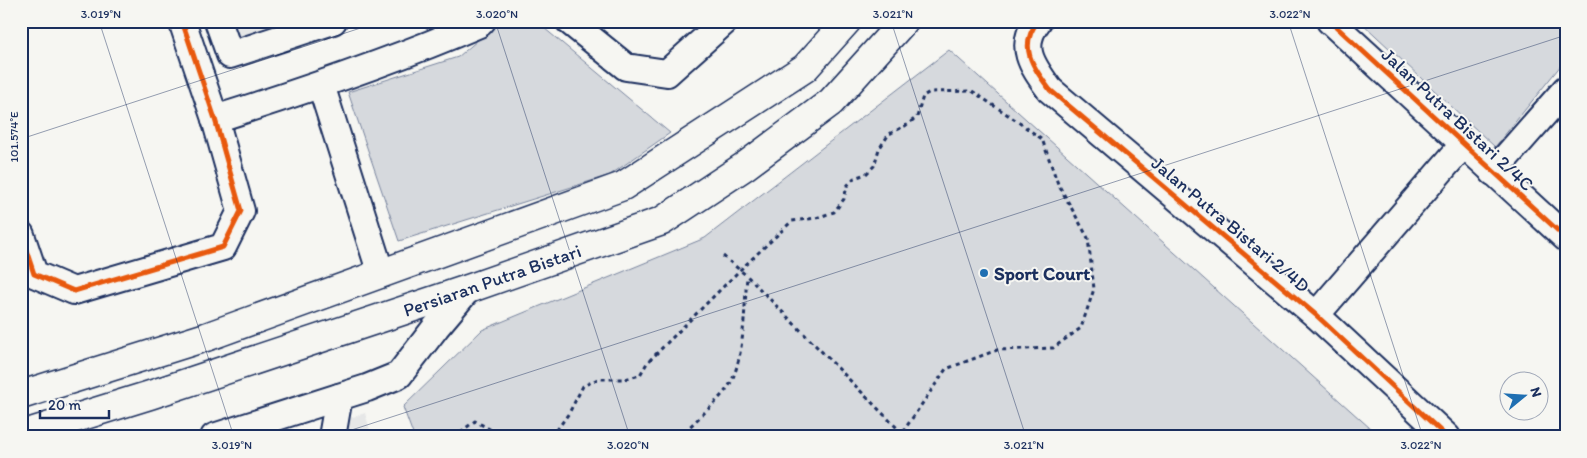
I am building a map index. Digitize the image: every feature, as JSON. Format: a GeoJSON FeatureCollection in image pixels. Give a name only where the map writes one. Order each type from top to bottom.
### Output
{"type":"FeatureCollection","features":[{"type":"Feature","properties":{"kind":"main road"},"geometry":{"type":"LineString","coordinates":[[21,395],[206,337],[623,186],[805,68],[847,21]]}},
{"type":"Feature","properties":{"kind":"main road","name":"Persiaran Putra Bistari"},"geometry":{"type":"LineString","coordinates":[[21,435],[150,395],[662,222],[745,166],[831,102],[904,21]]}},
{"type":"Feature","properties":{"kind":"main road"},"geometry":{"type":"LineString","coordinates":[[21,382],[28,383],[81,376]]}},
{"type":"Feature","properties":{"kind":"main road"},"geometry":{"type":"LineString","coordinates":[[68,437],[150,395]]}},
{"type":"Feature","properties":{"kind":"street"},"geometry":{"type":"LineString","coordinates":[[21,235],[34,274],[74,290],[223,247],[241,212],[215,119],[182,21]]}},
{"type":"Feature","properties":{"kind":"street"},"geometry":{"type":"LineString","coordinates":[[218,21],[230,55],[333,21]]}},
{"type":"Feature","properties":{"kind":"street"},"geometry":{"type":"LineString","coordinates":[[215,119],[321,85],[435,32],[479,24],[482,21]]}},
{"type":"Feature","properties":{"kind":"street"},"geometry":{"type":"LineString","coordinates":[[569,21],[626,67],[667,74],[726,21]]}},
{"type":"Feature","properties":{"kind":"street","name":"Jalan Putra Bistari 2/4D"},"geometry":{"type":"LineString","coordinates":[[1038,21],[1033,28],[1028,44],[1030,61],[1050,90],[1316,315],[1447,437]]}},
{"type":"Feature","properties":{"kind":"street","name":"Jalan Putra Bistari 2/4C"},"geometry":{"type":"LineString","coordinates":[[1330,21],[1492,172],[1566,238]]}},
{"type":"Feature","properties":{"kind":"street"},"geometry":{"type":"LineString","coordinates":[[321,85],[381,274]]}},
{"type":"Feature","properties":{"kind":"street"},"geometry":{"type":"LineString","coordinates":[[1492,172],[1566,89]]}},
{"type":"Feature","properties":{"kind":"street"},"geometry":{"type":"LineString","coordinates":[[1316,315],[1463,145]]}},
{"type":"Feature","properties":{"kind":"street"},"geometry":{"type":"LineString","coordinates":[[214,437],[339,397],[399,375],[468,289]]}},
{"type":"Feature","properties":{"kind":"street"},"geometry":{"type":"LineString","coordinates":[[332,437],[339,397]]}},
{"type":"Feature","properties":{"kind":"path"},"geometry":{"type":"LineString","coordinates":[[552,437],[569,414],[583,386],[598,379],[625,379],[640,375],[646,363],[792,221],[816,218],[834,212],[844,199],[847,186],[854,178],[866,174],[874,166],[879,149],[889,134],[917,117],[923,96],[930,92],[972,92],[1042,139],[1058,184],[1088,238],[1094,288],[1081,328],[1053,348],[997,350],[946,369],[902,433],[897,437]]}},
{"type":"Feature","properties":{"kind":"path"},"geometry":{"type":"LineString","coordinates":[[723,256],[747,276],[902,433]]}},
{"type":"Feature","properties":{"kind":"path"},"geometry":{"type":"LineString","coordinates":[[679,437],[726,389],[735,370],[741,352],[747,276]]}},
{"type":"Feature","properties":{"kind":"path"},"geometry":{"type":"LineString","coordinates":[[454,437],[475,421],[504,437]]}},
{"type":"Feature","properties":{"kind":"shaded area"},"geometry":{"type":"Polygon","coordinates":[[[223,21],[287,21],[230,39],[223,21]]]}},
{"type":"Feature","properties":{"kind":"shaded area"},"geometry":{"type":"Polygon","coordinates":[[[1566,21],[1566,59],[1495,147],[1361,22],[1566,21]]]}},
{"type":"Feature","properties":{"kind":"shaded area"},"geometry":{"type":"Polygon","coordinates":[[[498,23],[538,23],[670,133],[610,175],[399,241],[348,92],[458,57],[498,23]]]}},
{"type":"Feature","properties":{"kind":"shaded area"},"geometry":{"type":"Polygon","coordinates":[[[949,50],[1380,437],[414,437],[403,407],[482,330],[705,238],[949,50]]]}},
{"type":"Feature","properties":{"kind":"shaded area"},"geometry":{"type":"Polygon","coordinates":[[[365,413],[372,437],[292,437],[365,413]]]}},
{"type":"Feature","properties":{"kind":"cycle path"},"geometry":{"type":"LineString","coordinates":[[21,235],[34,274],[74,291],[223,247],[241,211],[215,119],[182,21]]}},
{"type":"Feature","properties":{"kind":"cycle path"},"geometry":{"type":"LineString","coordinates":[[1038,21],[1032,31],[1028,48],[1038,74],[1050,90],[1316,315],[1447,437]]}},
{"type":"Feature","properties":{"kind":"cycle path"},"geometry":{"type":"LineString","coordinates":[[1330,21],[1566,238]]}},
{"type":"Feature","properties":{"kind":"place","name":"Sport Court"},"geometry":{"type":"Point","coordinates":[984,273]}}]}
